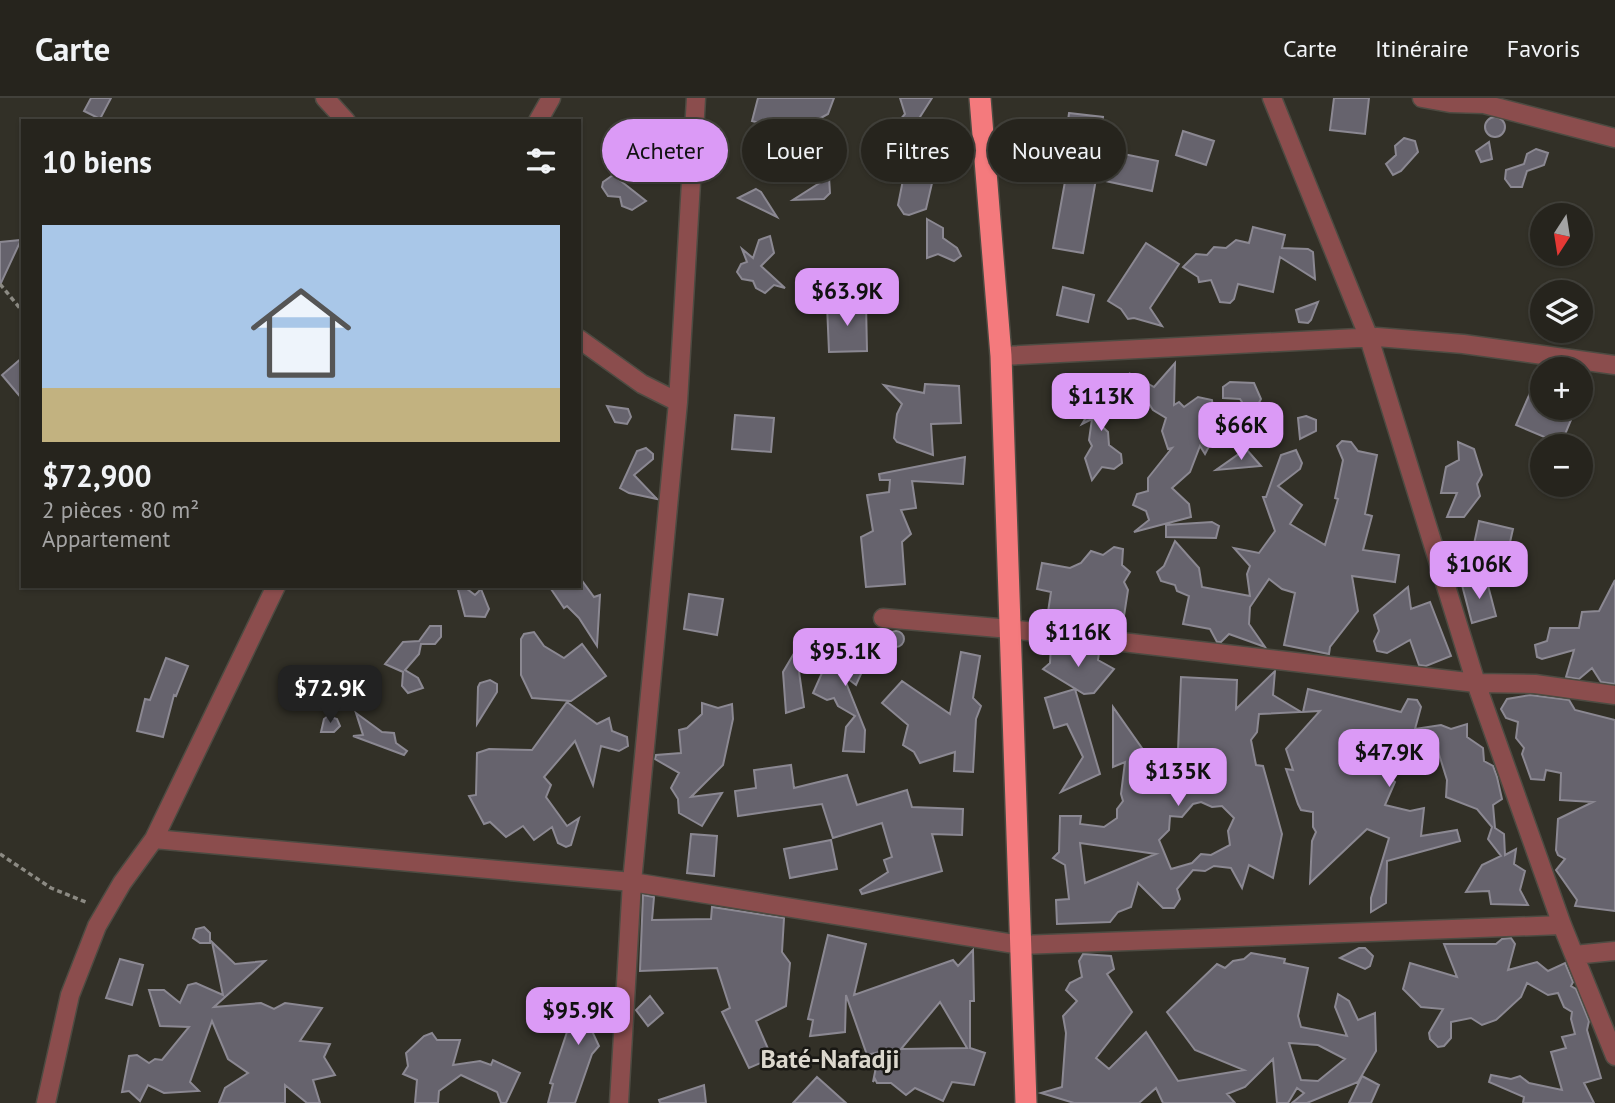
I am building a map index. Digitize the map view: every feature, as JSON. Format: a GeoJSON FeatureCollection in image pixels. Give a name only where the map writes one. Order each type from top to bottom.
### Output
{"type":"FeatureCollection","features":[{"type":"Feature","properties":{"kind":"highway"},"geometry":{"type":"LineString","coordinates":[[980,98],[1001,356],[1026,1103]]}},
{"type":"Feature","properties":{"kind":"street"},"geometry":{"type":"LineString","coordinates":[[325,98],[344,119]]}},
{"type":"Feature","properties":{"kind":"street"},"geometry":{"type":"LineString","coordinates":[[539,119],[551,98]]}},
{"type":"Feature","properties":{"kind":"street"},"geometry":{"type":"LineString","coordinates":[[619,1103],[632,882],[678,402],[696,98]]}},
{"type":"Feature","properties":{"kind":"street"},"geometry":{"type":"LineString","coordinates":[[1272,98],[1369,338],[1476,683],[1562,925],[1615,1056]]}},
{"type":"Feature","properties":{"kind":"street"},"geometry":{"type":"LineString","coordinates":[[1422,98],[1450,103],[1485,101],[1615,138]]}},
{"type":"Feature","properties":{"kind":"street"},"geometry":{"type":"LineString","coordinates":[[1001,356],[1369,338],[1463,344],[1615,365]]}},
{"type":"Feature","properties":{"kind":"street"},"geometry":{"type":"LineString","coordinates":[[581,340],[642,384],[678,402]]}},
{"type":"Feature","properties":{"kind":"street"},"geometry":{"type":"LineString","coordinates":[[46,1103],[70,995],[105,912],[154,839],[275,588]]}},
{"type":"Feature","properties":{"kind":"street"},"geometry":{"type":"LineString","coordinates":[[883,618],[1010,629],[1476,683],[1535,684],[1615,695]]}},
{"type":"Feature","properties":{"kind":"street"},"geometry":{"type":"LineString","coordinates":[[154,839],[632,882],[1020,945],[1562,925]]}},
{"type":"Feature","properties":{"kind":"street"},"geometry":{"type":"LineString","coordinates":[[1574,955],[1615,951]]}},
{"type":"Feature","properties":{"kind":"path"},"geometry":{"type":"LineString","coordinates":[[0,284],[21,310]]}},
{"type":"Feature","properties":{"kind":"path"},"geometry":{"type":"LineString","coordinates":[[0,854],[51,887],[105,912]]}},
{"type":"Feature","properties":{"kind":"building"},"geometry":{"type":"Polygon","coordinates":[[[91,98],[111,98],[100,119],[84,111],[91,98]]]}},
{"type":"Feature","properties":{"kind":"building"},"geometry":{"type":"Polygon","coordinates":[[[758,98],[834,98],[828,114],[819,119],[753,119],[758,98]]]}},
{"type":"Feature","properties":{"kind":"building"},"geometry":{"type":"Polygon","coordinates":[[[900,98],[932,98],[919,119],[901,119],[905,114],[900,98]]]}},
{"type":"Feature","properties":{"kind":"building"},"geometry":{"type":"Polygon","coordinates":[[[1334,98],[1369,98],[1365,134],[1330,130],[1334,98]]]}},
{"type":"Feature","properties":{"kind":"building"},"geometry":{"type":"Polygon","coordinates":[[[1069,113],[1103,117],[1103,119],[1068,119],[1069,113]]]}},
{"type":"Feature","properties":{"kind":"building"},"geometry":{"type":"Polygon","coordinates":[[[1495,117],[1502,120],[1505,127],[1502,134],[1495,137],[1488,134],[1485,127],[1488,120],[1495,117]]]}},
{"type":"Feature","properties":{"kind":"building"},"geometry":{"type":"Polygon","coordinates":[[[1183,131],[1214,141],[1206,165],[1176,155],[1183,131]]]}},
{"type":"Feature","properties":{"kind":"building"},"geometry":{"type":"Polygon","coordinates":[[[1404,138],[1415,141],[1418,152],[1401,171],[1393,175],[1386,164],[1396,155],[1395,146],[1404,138]]]}},
{"type":"Feature","properties":{"kind":"building"},"geometry":{"type":"Polygon","coordinates":[[[1489,142],[1492,159],[1481,162],[1476,151],[1489,142]]]}},
{"type":"Feature","properties":{"kind":"building"},"geometry":{"type":"Polygon","coordinates":[[[1536,149],[1548,153],[1544,165],[1527,171],[1522,187],[1511,187],[1505,179],[1506,170],[1524,164],[1527,154],[1536,149]]]}},
{"type":"Feature","properties":{"kind":"building"},"geometry":{"type":"Polygon","coordinates":[[[1126,154],[1158,161],[1152,191],[1110,182],[1126,182],[1126,154]]]}},
{"type":"Feature","properties":{"kind":"building"},"geometry":{"type":"Polygon","coordinates":[[[603,182],[622,182],[646,201],[632,210],[622,206],[620,197],[608,196],[602,187],[603,182]]]}},
{"type":"Feature","properties":{"kind":"building"},"geometry":{"type":"Polygon","coordinates":[[[821,182],[829,182],[830,193],[824,199],[793,200],[821,182]]]}},
{"type":"Feature","properties":{"kind":"building"},"geometry":{"type":"Polygon","coordinates":[[[903,182],[932,182],[926,209],[909,215],[904,214],[898,205],[903,182]]]}},
{"type":"Feature","properties":{"kind":"building"},"geometry":{"type":"Polygon","coordinates":[[[1065,182],[1095,182],[1083,253],[1053,248],[1065,182]]]}},
{"type":"Feature","properties":{"kind":"building"},"geometry":{"type":"Polygon","coordinates":[[[756,189],[761,192],[777,217],[738,198],[756,189]]]}},
{"type":"Feature","properties":{"kind":"building"},"geometry":{"type":"Polygon","coordinates":[[[927,219],[943,228],[943,238],[957,248],[961,256],[954,261],[938,254],[927,258],[927,219]]]}},
{"type":"Feature","properties":{"kind":"building"},"geometry":{"type":"Polygon","coordinates":[[[1253,227],[1285,235],[1282,248],[1308,249],[1313,252],[1315,279],[1280,257],[1273,292],[1238,284],[1234,299],[1230,303],[1220,302],[1211,280],[1199,282],[1198,277],[1183,267],[1196,254],[1207,255],[1214,247],[1226,248],[1236,240],[1249,243],[1253,227]]]}},
{"type":"Feature","properties":{"kind":"building"},"geometry":{"type":"Polygon","coordinates":[[[770,236],[774,253],[761,266],[785,288],[774,285],[765,293],[756,288],[753,281],[742,279],[737,272],[741,264],[747,262],[742,249],[753,258],[759,240],[770,236]]]}},
{"type":"Feature","properties":{"kind":"building"},"geometry":{"type":"Polygon","coordinates":[[[21,240],[0,285],[0,242],[21,240]]]}},
{"type":"Feature","properties":{"kind":"building"},"geometry":{"type":"Polygon","coordinates":[[[1146,243],[1179,264],[1150,308],[1162,326],[1134,318],[1128,319],[1121,309],[1108,301],[1146,243]]]}},
{"type":"Feature","properties":{"kind":"building"},"geometry":{"type":"Polygon","coordinates":[[[1063,287],[1094,295],[1088,322],[1057,315],[1063,287]]]}},
{"type":"Feature","properties":{"kind":"building"},"geometry":{"type":"Polygon","coordinates":[[[1318,302],[1311,320],[1308,323],[1299,322],[1296,310],[1318,302]]]}},
{"type":"Feature","properties":{"kind":"building"},"geometry":{"type":"Polygon","coordinates":[[[866,303],[867,351],[829,352],[827,305],[866,303]]]}},
{"type":"Feature","properties":{"kind":"building"},"geometry":{"type":"Polygon","coordinates":[[[21,359],[21,398],[2,375],[21,359]]]}},
{"type":"Feature","properties":{"kind":"building"},"geometry":{"type":"Polygon","coordinates":[[[1175,363],[1174,405],[1179,402],[1184,407],[1198,397],[1212,400],[1214,416],[1206,429],[1214,437],[1205,454],[1200,446],[1190,472],[1172,488],[1189,504],[1191,517],[1134,532],[1149,520],[1146,511],[1133,505],[1137,494],[1148,491],[1148,478],[1172,448],[1168,449],[1162,431],[1166,418],[1153,410],[1129,373],[1154,387],[1175,363]]]}},
{"type":"Feature","properties":{"kind":"building"},"geometry":{"type":"Polygon","coordinates":[[[1230,382],[1254,383],[1261,399],[1256,408],[1246,408],[1240,399],[1223,398],[1223,387],[1230,382]]]}},
{"type":"Feature","properties":{"kind":"building"},"geometry":{"type":"Polygon","coordinates":[[[925,384],[959,386],[961,423],[931,424],[933,455],[897,442],[894,438],[897,414],[902,404],[884,385],[924,393],[925,384]]]}},
{"type":"Feature","properties":{"kind":"building"},"geometry":{"type":"Polygon","coordinates":[[[1109,387],[1126,395],[1118,406],[1093,418],[1108,432],[1109,445],[1121,454],[1122,463],[1114,469],[1102,467],[1092,480],[1085,458],[1092,446],[1089,440],[1092,419],[1082,424],[1085,419],[1075,412],[1085,403],[1094,405],[1109,387]]]}},
{"type":"Feature","properties":{"kind":"building"},"geometry":{"type":"Polygon","coordinates":[[[1530,393],[1530,420],[1571,420],[1565,434],[1537,434],[1516,425],[1530,393]]]}},
{"type":"Feature","properties":{"kind":"building"},"geometry":{"type":"Polygon","coordinates":[[[607,406],[628,409],[631,417],[627,424],[615,422],[607,406]]]}},
{"type":"Feature","properties":{"kind":"building"},"geometry":{"type":"Polygon","coordinates":[[[735,415],[774,418],[771,452],[732,449],[735,415]]]}},
{"type":"Feature","properties":{"kind":"building"},"geometry":{"type":"Polygon","coordinates":[[[1306,416],[1316,420],[1316,431],[1300,439],[1298,418],[1306,416]]]}},
{"type":"Feature","properties":{"kind":"building"},"geometry":{"type":"Polygon","coordinates":[[[1342,441],[1351,442],[1358,451],[1377,455],[1365,514],[1372,516],[1363,550],[1399,555],[1395,582],[1352,576],[1358,611],[1330,647],[1329,654],[1284,645],[1295,593],[1282,589],[1269,579],[1250,607],[1249,624],[1265,647],[1229,634],[1221,642],[1217,642],[1210,629],[1183,624],[1189,596],[1177,591],[1175,585],[1161,581],[1157,572],[1164,566],[1175,541],[1199,568],[1202,587],[1250,596],[1247,574],[1250,566],[1234,548],[1259,553],[1275,531],[1263,497],[1266,497],[1281,455],[1296,450],[1302,463],[1300,469],[1278,486],[1302,505],[1290,524],[1325,545],[1338,499],[1335,498],[1343,460],[1337,446],[1342,441]]]}},
{"type":"Feature","properties":{"kind":"building"},"geometry":{"type":"Polygon","coordinates":[[[1458,442],[1474,449],[1482,475],[1477,484],[1480,496],[1464,517],[1447,517],[1457,493],[1441,493],[1446,467],[1459,460],[1458,442]]]}},
{"type":"Feature","properties":{"kind":"building"},"geometry":{"type":"Polygon","coordinates":[[[646,448],[653,454],[653,459],[634,475],[657,499],[629,493],[620,488],[637,451],[646,448]]]}},
{"type":"Feature","properties":{"kind":"building"},"geometry":{"type":"Polygon","coordinates":[[[1247,450],[1261,466],[1216,470],[1243,451],[1247,450]]]}},
{"type":"Feature","properties":{"kind":"building"},"geometry":{"type":"Polygon","coordinates":[[[965,457],[963,484],[912,481],[916,508],[901,510],[911,534],[902,542],[905,584],[866,587],[861,537],[873,531],[867,495],[889,492],[890,480],[880,480],[879,474],[965,457]]]}},
{"type":"Feature","properties":{"kind":"building"},"geometry":{"type":"Polygon","coordinates":[[[1479,521],[1513,529],[1508,551],[1474,544],[1479,521]]]}},
{"type":"Feature","properties":{"kind":"building"},"geometry":{"type":"Polygon","coordinates":[[[1212,522],[1219,526],[1216,538],[1166,537],[1166,525],[1212,522]]]}},
{"type":"Feature","properties":{"kind":"building"},"geometry":{"type":"Polygon","coordinates":[[[1114,547],[1123,549],[1122,565],[1130,572],[1124,582],[1128,590],[1124,616],[1099,616],[1098,620],[1048,612],[1051,592],[1037,589],[1042,563],[1070,568],[1081,563],[1091,551],[1103,555],[1114,547]]]}},
{"type":"Feature","properties":{"kind":"building"},"geometry":{"type":"Polygon","coordinates":[[[1486,578],[1496,616],[1472,623],[1462,585],[1486,578]]]}},
{"type":"Feature","properties":{"kind":"building"},"geometry":{"type":"Polygon","coordinates":[[[1615,580],[1615,684],[1601,682],[1592,668],[1579,679],[1566,677],[1574,650],[1542,659],[1537,657],[1535,645],[1547,641],[1550,628],[1579,628],[1582,612],[1599,611],[1615,580]]]}},
{"type":"Feature","properties":{"kind":"building"},"geometry":{"type":"Polygon","coordinates":[[[583,582],[594,597],[600,595],[597,646],[579,618],[567,606],[564,608],[550,588],[581,588],[583,582]]]}},
{"type":"Feature","properties":{"kind":"building"},"geometry":{"type":"Polygon","coordinates":[[[1408,587],[1411,609],[1430,602],[1451,656],[1426,666],[1419,665],[1410,640],[1387,653],[1377,651],[1374,641],[1379,631],[1374,615],[1408,587]]]}},
{"type":"Feature","properties":{"kind":"building"},"geometry":{"type":"Polygon","coordinates":[[[458,588],[466,588],[475,595],[481,589],[489,609],[485,617],[465,616],[458,588]]]}},
{"type":"Feature","properties":{"kind":"building"},"geometry":{"type":"Polygon","coordinates":[[[689,594],[723,599],[717,635],[684,629],[689,594]]]}},
{"type":"Feature","properties":{"kind":"building"},"geometry":{"type":"Polygon","coordinates":[[[430,626],[441,626],[441,637],[435,644],[421,644],[419,654],[405,670],[418,678],[423,688],[408,693],[402,686],[403,672],[385,664],[403,642],[419,641],[430,626]]]}},
{"type":"Feature","properties":{"kind":"building"},"geometry":{"type":"Polygon","coordinates":[[[893,631],[899,631],[904,639],[902,645],[893,647],[888,642],[888,636],[893,631]]]}},
{"type":"Feature","properties":{"kind":"building"},"geometry":{"type":"Polygon","coordinates":[[[534,632],[544,646],[564,658],[582,644],[606,676],[571,701],[532,698],[521,675],[521,639],[524,634],[534,632]]]}},
{"type":"Feature","properties":{"kind":"building"},"geometry":{"type":"Polygon","coordinates":[[[838,637],[870,654],[856,685],[843,675],[865,730],[864,752],[843,751],[846,727],[855,716],[838,706],[834,698],[827,700],[813,693],[838,637]]]}},
{"type":"Feature","properties":{"kind":"building"},"geometry":{"type":"Polygon","coordinates":[[[1051,645],[1099,653],[1098,660],[1114,669],[1094,693],[1084,694],[1043,669],[1050,663],[1051,645]]]}},
{"type":"Feature","properties":{"kind":"building"},"geometry":{"type":"Polygon","coordinates":[[[796,650],[804,707],[786,713],[783,672],[796,650]]]}},
{"type":"Feature","properties":{"kind":"building"},"geometry":{"type":"Polygon","coordinates":[[[961,652],[980,656],[973,698],[981,706],[976,719],[973,772],[954,771],[955,752],[920,763],[914,752],[903,745],[908,725],[882,703],[902,681],[950,714],[961,652]]]}},
{"type":"Feature","properties":{"kind":"building"},"geometry":{"type":"Polygon","coordinates":[[[166,658],[188,666],[176,696],[174,695],[163,737],[137,731],[145,699],[150,700],[166,658]]]}},
{"type":"Feature","properties":{"kind":"building"},"geometry":{"type":"Polygon","coordinates":[[[1275,671],[1273,695],[1301,712],[1259,714],[1257,732],[1251,740],[1256,765],[1263,766],[1282,834],[1273,878],[1249,865],[1242,888],[1231,868],[1214,866],[1205,871],[1193,870],[1177,889],[1180,899],[1174,908],[1163,908],[1138,883],[1131,907],[1118,912],[1110,922],[1057,924],[1056,900],[1069,899],[1065,865],[1053,858],[1059,852],[1060,816],[1081,816],[1080,824],[1104,827],[1117,818],[1117,809],[1123,801],[1121,794],[1125,762],[1113,767],[1113,707],[1149,758],[1178,750],[1181,677],[1237,680],[1236,709],[1275,671]],[[1201,802],[1193,804],[1182,817],[1170,816],[1169,830],[1159,840],[1171,869],[1192,863],[1201,854],[1211,855],[1230,845],[1228,831],[1234,818],[1222,806],[1212,807],[1201,802]],[[1080,843],[1085,883],[1156,854],[1080,843]]]}},
{"type":"Feature","properties":{"kind":"building"},"geometry":{"type":"Polygon","coordinates":[[[490,680],[497,684],[497,692],[477,724],[478,687],[480,683],[490,680]]]}},
{"type":"Feature","properties":{"kind":"building"},"geometry":{"type":"Polygon","coordinates":[[[1075,689],[1100,774],[1061,792],[1083,757],[1067,724],[1054,728],[1045,698],[1075,689]]]}},
{"type":"Feature","properties":{"kind":"building"},"geometry":{"type":"Polygon","coordinates":[[[1308,689],[1401,712],[1408,699],[1417,700],[1421,707],[1415,729],[1441,725],[1451,729],[1467,724],[1467,737],[1483,748],[1484,761],[1493,766],[1497,777],[1502,799],[1493,805],[1495,828],[1504,834],[1505,855],[1516,849],[1514,864],[1525,871],[1520,890],[1528,905],[1491,904],[1489,891],[1466,892],[1482,865],[1501,856],[1488,839],[1492,827],[1477,809],[1446,797],[1447,780],[1438,751],[1429,755],[1420,750],[1393,746],[1392,752],[1351,744],[1395,782],[1385,805],[1410,811],[1424,808],[1421,836],[1457,830],[1460,841],[1387,861],[1386,903],[1371,912],[1371,898],[1389,838],[1367,829],[1310,883],[1312,841],[1316,832],[1313,827],[1313,812],[1301,810],[1286,769],[1293,770],[1286,749],[1320,711],[1303,712],[1308,689]]]}},
{"type":"Feature","properties":{"kind":"building"},"geometry":{"type":"Polygon","coordinates":[[[1530,695],[1569,700],[1575,710],[1615,720],[1615,911],[1575,906],[1577,900],[1556,870],[1565,859],[1558,855],[1556,850],[1558,819],[1593,802],[1560,800],[1561,773],[1546,770],[1544,780],[1531,779],[1522,754],[1524,748],[1516,738],[1518,722],[1506,718],[1501,709],[1507,699],[1530,695]]]}},
{"type":"Feature","properties":{"kind":"building"},"geometry":{"type":"Polygon","coordinates":[[[567,702],[597,724],[609,718],[612,731],[627,737],[628,746],[619,751],[601,746],[593,785],[575,741],[544,777],[551,785],[546,797],[567,826],[579,818],[571,845],[566,847],[558,843],[552,827],[534,840],[523,826],[506,837],[490,822],[484,824],[469,796],[476,795],[477,753],[489,749],[532,750],[567,702]]]}},
{"type":"Feature","properties":{"kind":"building"},"geometry":{"type":"Polygon","coordinates":[[[702,703],[718,708],[732,704],[733,719],[723,765],[691,797],[722,793],[702,826],[679,813],[678,799],[671,788],[679,773],[655,759],[656,755],[681,753],[679,730],[687,728],[702,714],[702,703]]]}},
{"type":"Feature","properties":{"kind":"building"},"geometry":{"type":"Polygon","coordinates":[[[356,713],[382,732],[394,733],[396,743],[407,751],[404,755],[353,736],[363,735],[356,713]]]}},
{"type":"Feature","properties":{"kind":"building"},"geometry":{"type":"Polygon","coordinates":[[[328,716],[337,719],[340,726],[334,732],[321,732],[324,719],[328,716]]]}},
{"type":"Feature","properties":{"kind":"building"},"geometry":{"type":"Polygon","coordinates":[[[791,765],[794,788],[847,775],[857,805],[907,790],[912,807],[963,809],[962,835],[932,834],[942,871],[862,894],[860,890],[888,872],[884,860],[892,857],[882,823],[833,838],[822,804],[738,816],[735,791],[756,788],[754,770],[791,765]]]}},
{"type":"Feature","properties":{"kind":"building"},"geometry":{"type":"Polygon","coordinates":[[[691,834],[717,836],[714,876],[687,873],[691,834]]]}},
{"type":"Feature","properties":{"kind":"building"},"geometry":{"type":"Polygon","coordinates":[[[831,840],[837,869],[790,878],[784,849],[831,840]]]}},
{"type":"Feature","properties":{"kind":"building"},"geometry":{"type":"Polygon","coordinates":[[[643,895],[654,897],[652,920],[711,919],[712,907],[784,918],[782,952],[790,963],[786,1006],[756,1021],[772,1058],[749,1068],[722,1012],[730,1008],[717,968],[640,971],[643,895]]]}},
{"type":"Feature","properties":{"kind":"building"},"geometry":{"type":"Polygon","coordinates":[[[204,927],[210,933],[210,943],[200,943],[193,938],[196,929],[204,927]]]}},
{"type":"Feature","properties":{"kind":"building"},"geometry":{"type":"Polygon","coordinates":[[[828,935],[866,944],[854,995],[953,960],[958,966],[973,950],[974,1001],[970,1001],[970,1048],[985,1053],[974,1085],[952,1082],[943,1101],[915,1088],[906,1095],[891,1083],[877,1083],[875,1079],[873,1082],[879,1052],[867,1055],[846,995],[845,1032],[810,1036],[813,1020],[808,1019],[828,935]],[[940,1002],[901,1049],[967,1048],[940,1002]]]}},
{"type":"Feature","properties":{"kind":"building"},"geometry":{"type":"Polygon","coordinates":[[[1511,938],[1515,944],[1508,970],[1537,962],[1548,971],[1565,963],[1573,982],[1571,986],[1576,989],[1589,1021],[1587,1030],[1601,1078],[1584,1083],[1594,1103],[1523,1103],[1524,1097],[1489,1082],[1491,1075],[1511,1079],[1520,1076],[1529,1083],[1562,1090],[1551,1052],[1566,1048],[1562,1037],[1575,1034],[1572,1012],[1564,1007],[1558,993],[1548,995],[1527,983],[1521,997],[1496,1020],[1482,1025],[1471,1018],[1451,1022],[1451,1038],[1444,1046],[1438,1047],[1430,1039],[1429,1033],[1443,1009],[1421,1007],[1403,989],[1410,963],[1457,977],[1444,944],[1496,944],[1502,939],[1511,938]]]}},
{"type":"Feature","properties":{"kind":"building"},"geometry":{"type":"Polygon","coordinates":[[[212,942],[235,964],[265,961],[214,1007],[261,1003],[274,1009],[285,1003],[322,1008],[300,1041],[330,1044],[324,1057],[335,1075],[313,1080],[320,1103],[307,1103],[285,1085],[285,1103],[219,1103],[225,1088],[248,1073],[228,1059],[212,1021],[190,1082],[199,1091],[164,1093],[148,1085],[140,1101],[129,1091],[122,1092],[129,1056],[137,1055],[149,1063],[155,1059],[162,1060],[189,1027],[160,1026],[149,990],[164,990],[180,1003],[188,985],[196,983],[223,995],[212,942]]]}},
{"type":"Feature","properties":{"kind":"building"},"geometry":{"type":"Polygon","coordinates":[[[1359,948],[1365,948],[1373,956],[1370,966],[1365,969],[1340,958],[1359,948]]]}},
{"type":"Feature","properties":{"kind":"building"},"geometry":{"type":"Polygon","coordinates":[[[1251,953],[1285,959],[1284,963],[1308,968],[1298,1016],[1301,1027],[1347,1036],[1335,1007],[1338,994],[1349,1001],[1358,1020],[1375,1013],[1376,1051],[1358,1082],[1307,1103],[1292,1103],[1304,1093],[1297,1088],[1288,1103],[1277,1103],[1273,1059],[1245,1087],[1227,1094],[1235,1103],[1163,1103],[1156,1088],[1139,1103],[1074,1103],[1041,1093],[1062,1087],[1066,1033],[1063,1016],[1077,1001],[1066,990],[1070,983],[1082,977],[1079,961],[1083,954],[1111,956],[1114,969],[1107,974],[1132,1012],[1096,1058],[1109,1069],[1146,1032],[1178,1081],[1244,1070],[1195,1050],[1167,1012],[1217,964],[1225,968],[1233,961],[1244,959],[1251,953]],[[1289,1043],[1301,1080],[1318,1081],[1345,1059],[1318,1045],[1289,1043]]]}},
{"type":"Feature","properties":{"kind":"building"},"geometry":{"type":"Polygon","coordinates":[[[120,959],[143,965],[132,1005],[106,998],[120,959]]]}},
{"type":"Feature","properties":{"kind":"building"},"geometry":{"type":"Polygon","coordinates":[[[584,988],[610,988],[611,1015],[585,1016],[599,1046],[592,1054],[575,1103],[548,1103],[553,1084],[550,1083],[577,1002],[585,1015],[584,988]]]}},
{"type":"Feature","properties":{"kind":"building"},"geometry":{"type":"Polygon","coordinates":[[[650,996],[663,1013],[648,1026],[636,1010],[650,996]]]}},
{"type":"Feature","properties":{"kind":"building"},"geometry":{"type":"Polygon","coordinates":[[[432,1033],[437,1040],[460,1040],[453,1065],[480,1061],[491,1065],[493,1060],[520,1073],[506,1103],[501,1103],[497,1092],[461,1075],[439,1091],[438,1103],[415,1103],[417,1080],[403,1074],[408,1066],[406,1053],[424,1036],[432,1033]]]}},
{"type":"Feature","properties":{"kind":"building"},"geometry":{"type":"Polygon","coordinates":[[[1362,1076],[1379,1085],[1371,1103],[1349,1103],[1362,1076]]]}},
{"type":"Feature","properties":{"kind":"building"},"geometry":{"type":"Polygon","coordinates":[[[817,1077],[826,1085],[846,1103],[793,1103],[817,1077]]]}},
{"type":"Feature","properties":{"kind":"building"},"geometry":{"type":"Polygon","coordinates":[[[704,1085],[706,1103],[660,1103],[659,1100],[704,1085]]]}},
{"type":"Feature","properties":{"kind":"district","name":"Baté-Nafadji"},"geometry":{"type":"Point","coordinates":[830,1059]}}]}
